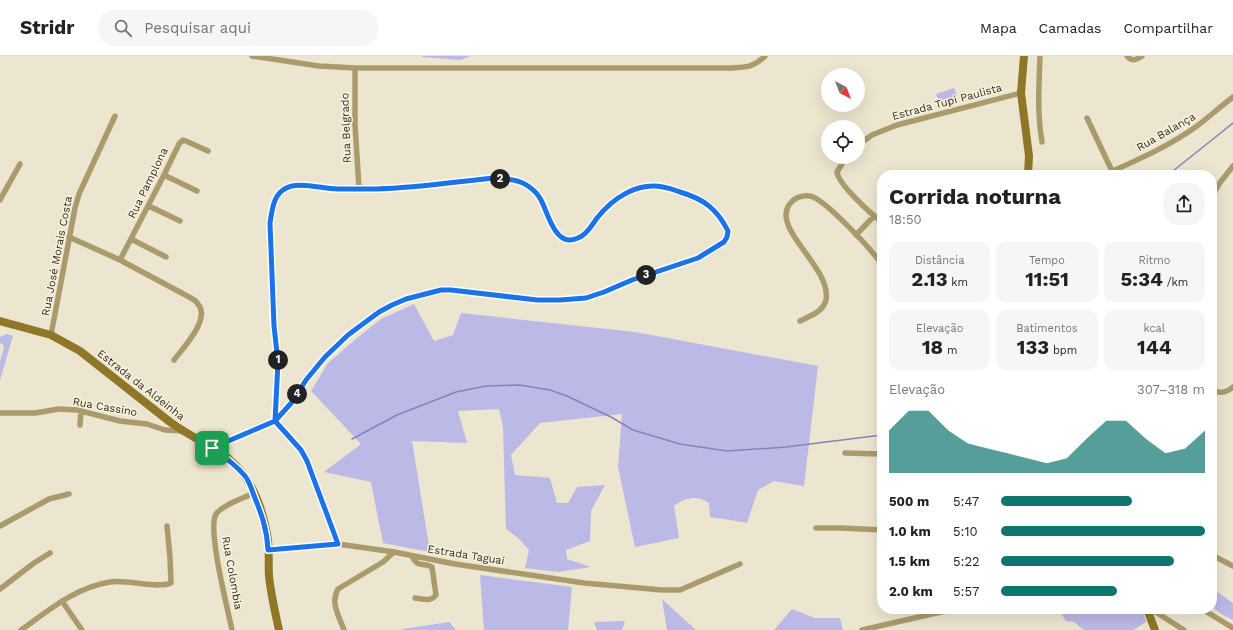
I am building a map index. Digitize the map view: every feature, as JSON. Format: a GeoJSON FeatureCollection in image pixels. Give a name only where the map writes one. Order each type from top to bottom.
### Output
{"type":"FeatureCollection","features":[{"type":"Feature","properties":{"kind":"street"},"geometry":{"type":"LineString","coordinates":[[252,56],[319,66],[355,68],[730,68],[749,67],[756,64],[765,56]]}},
{"type":"Feature","properties":{"kind":"street"},"geometry":{"type":"LineString","coordinates":[[1024,56],[1021,93],[1028,156],[1028,170]]}},
{"type":"Feature","properties":{"kind":"street"},"geometry":{"type":"LineString","coordinates":[[1040,56],[1038,108],[1042,142]]}},
{"type":"Feature","properties":{"kind":"street"},"geometry":{"type":"LineString","coordinates":[[1127,56],[1130,59],[1135,60],[1142,56]]}},
{"type":"Feature","properties":{"kind":"street","name":"Rua Belgrado"},"geometry":{"type":"LineString","coordinates":[[355,68],[355,124],[359,188]]}},
{"type":"Feature","properties":{"kind":"street","name":"Estrada Tupi Paulista"},"geometry":{"type":"LineString","coordinates":[[865,140],[872,135],[897,125],[1021,93]]}},
{"type":"Feature","properties":{"kind":"street","name":"Rua Balança"},"geometry":{"type":"LineString","coordinates":[[1114,170],[1177,139],[1196,127],[1233,97]]}},
{"type":"Feature","properties":{"kind":"street","name":"Rua José Morais Costa"},"geometry":{"type":"LineString","coordinates":[[51,335],[69,237],[79,194],[115,116]]}},
{"type":"Feature","properties":{"kind":"street"},"geometry":{"type":"LineString","coordinates":[[1087,118],[1112,170]]}},
{"type":"Feature","properties":{"kind":"street","name":"Rua Pamplona"},"geometry":{"type":"LineString","coordinates":[[120,260],[149,206],[180,142],[186,141],[208,151]]}},
{"type":"Feature","properties":{"kind":"street"},"geometry":{"type":"LineString","coordinates":[[0,200],[20,164]]}},
{"type":"Feature","properties":{"kind":"street"},"geometry":{"type":"LineString","coordinates":[[842,164],[837,172],[838,178],[877,218]]}},
{"type":"Feature","properties":{"kind":"street"},"geometry":{"type":"LineString","coordinates":[[1217,187],[1233,166]]}},
{"type":"Feature","properties":{"kind":"street"},"geometry":{"type":"LineString","coordinates":[[164,175],[197,191]]}},
{"type":"Feature","properties":{"kind":"street"},"geometry":{"type":"LineString","coordinates":[[212,448],[275,421],[293,401],[306,380],[325,357],[348,335],[379,312],[392,305],[406,299],[441,290],[537,300],[586,298],[632,280],[698,258],[724,242],[728,231],[716,212],[701,200],[662,187],[643,186],[628,191],[604,210],[581,236],[567,240],[554,228],[537,194],[521,182],[509,179],[493,178],[377,189],[337,189],[303,186],[288,187],[283,190],[278,195],[272,207],[271,231],[274,326],[278,362],[275,421],[301,450],[307,461],[338,544]]}},
{"type":"Feature","properties":{"kind":"street"},"geometry":{"type":"LineString","coordinates":[[800,320],[817,312],[826,300],[825,290],[816,267],[790,230],[786,215],[788,207],[792,201],[800,197],[810,196],[822,202],[856,235],[877,259]]}},
{"type":"Feature","properties":{"kind":"street"},"geometry":{"type":"LineString","coordinates":[[149,206],[180,222]]}},
{"type":"Feature","properties":{"kind":"street"},"geometry":{"type":"LineString","coordinates":[[856,235],[874,216]]}},
{"type":"Feature","properties":{"kind":"street"},"geometry":{"type":"LineString","coordinates":[[69,237],[120,260],[191,298],[199,304],[201,317],[197,330],[174,360]]}},
{"type":"Feature","properties":{"kind":"street"},"geometry":{"type":"LineString","coordinates":[[131,239],[166,257]]}},
{"type":"Feature","properties":{"kind":"street","name":"Estrada da Aldeinha"},"geometry":{"type":"LineString","coordinates":[[0,321],[51,335],[80,351],[182,431],[229,459],[237,467],[246,478],[254,493],[261,509],[268,535],[269,577],[279,630]]}},
{"type":"Feature","properties":{"kind":"street"},"geometry":{"type":"LineString","coordinates":[[1217,392],[1224,393],[1233,387]]}},
{"type":"Feature","properties":{"kind":"street","name":"Rua Cassino"},"geometry":{"type":"LineString","coordinates":[[0,413],[36,413],[59,409],[81,411],[120,421],[147,424],[165,430],[182,431]]}},
{"type":"Feature","properties":{"kind":"street"},"geometry":{"type":"LineString","coordinates":[[80,425],[81,411]]}},
{"type":"Feature","properties":{"kind":"street"},"geometry":{"type":"LineString","coordinates":[[845,453],[877,454]]}},
{"type":"Feature","properties":{"kind":"street","name":"Rua Colombia"},"geometry":{"type":"LineString","coordinates":[[232,630],[217,557],[214,520],[219,511],[254,493]]}},
{"type":"Feature","properties":{"kind":"street"},"geometry":{"type":"LineString","coordinates":[[0,526],[49,499],[68,494]]}},
{"type":"Feature","properties":{"kind":"street"},"geometry":{"type":"LineString","coordinates":[[21,630],[62,601],[93,586],[110,582],[164,585],[171,583],[167,526]]}},
{"type":"Feature","properties":{"kind":"street"},"geometry":{"type":"LineString","coordinates":[[816,528],[877,530]]}},
{"type":"Feature","properties":{"kind":"street","name":"Estrada Taguaí"},"geometry":{"type":"LineString","coordinates":[[268,550],[338,544],[394,552],[455,564],[584,583],[662,590],[680,590],[740,564]]}},
{"type":"Feature","properties":{"kind":"street"},"geometry":{"type":"LineString","coordinates":[[344,630],[334,602],[334,596],[338,589],[383,562],[394,552]]}},
{"type":"Feature","properties":{"kind":"street"},"geometry":{"type":"LineString","coordinates":[[0,589],[34,563],[50,553]]}},
{"type":"Feature","properties":{"kind":"street"},"geometry":{"type":"LineString","coordinates":[[412,556],[417,564],[432,567],[436,595],[430,600],[415,598]]}},
{"type":"Feature","properties":{"kind":"street"},"geometry":{"type":"LineString","coordinates":[[1217,558],[1233,566]]}},
{"type":"Feature","properties":{"kind":"street"},"geometry":{"type":"LineString","coordinates":[[62,601],[82,630]]}},
{"type":"Feature","properties":{"kind":"street"},"geometry":{"type":"LineString","coordinates":[[862,630],[933,614]]}},
{"type":"Feature","properties":{"kind":"street"},"geometry":{"type":"LineString","coordinates":[[1149,614],[1155,630]]}},
{"type":"Feature","properties":{"kind":"street"},"geometry":{"type":"LineString","coordinates":[[1159,614],[1184,630]]}},
{"type":"Feature","properties":{"kind":"street"},"geometry":{"type":"LineString","coordinates":[[1210,614],[1233,628]]}},
{"type":"Feature","properties":{"kind":"shaded area"},"geometry":{"type":"Polygon","coordinates":[[[422,56],[471,56],[460,60],[422,56]]]}},
{"type":"Feature","properties":{"kind":"shaded area"},"geometry":{"type":"Polygon","coordinates":[[[954,88],[957,96],[939,102],[936,94],[954,88]]]}},
{"type":"Feature","properties":{"kind":"shaded area"},"geometry":{"type":"Polygon","coordinates":[[[414,304],[434,341],[453,335],[461,313],[635,332],[818,366],[804,486],[774,481],[758,490],[747,523],[710,517],[709,503],[705,500],[696,498],[687,499],[674,506],[679,538],[635,547],[618,467],[622,414],[540,423],[511,455],[515,475],[550,478],[557,503],[568,503],[577,487],[605,485],[591,511],[590,541],[566,550],[567,559],[591,567],[558,572],[525,568],[529,550],[519,539],[506,529],[503,427],[499,409],[458,411],[467,443],[412,441],[430,552],[383,543],[371,482],[324,472],[361,444],[311,391],[328,363],[356,339],[381,319],[414,304]]]}},
{"type":"Feature","properties":{"kind":"shaded area"},"geometry":{"type":"Polygon","coordinates":[[[7,334],[13,336],[0,380],[0,361],[4,348],[3,344],[0,343],[0,337],[7,334]]]}},
{"type":"Feature","properties":{"kind":"shaded area"},"geometry":{"type":"Polygon","coordinates":[[[480,575],[572,587],[568,630],[484,630],[480,575]]]}},
{"type":"Feature","properties":{"kind":"shaded area"},"geometry":{"type":"Polygon","coordinates":[[[1217,592],[1233,603],[1233,620],[1217,611],[1217,592]]]}},
{"type":"Feature","properties":{"kind":"shaded area"},"geometry":{"type":"Polygon","coordinates":[[[662,599],[696,630],[667,630],[662,599]]]}},
{"type":"Feature","properties":{"kind":"shaded area"},"geometry":{"type":"Polygon","coordinates":[[[792,609],[815,618],[840,618],[843,630],[774,630],[792,609]]]}},
{"type":"Feature","properties":{"kind":"shaded area"},"geometry":{"type":"Polygon","coordinates":[[[1061,614],[1144,614],[1146,622],[1133,630],[1084,630],[1074,622],[1066,621],[1061,614]]]}},
{"type":"Feature","properties":{"kind":"shaded area"},"geometry":{"type":"Polygon","coordinates":[[[625,621],[622,630],[597,630],[594,622],[625,621]]]}},
{"type":"Feature","properties":{"kind":"shaded area"},"geometry":{"type":"Polygon","coordinates":[[[449,622],[456,630],[402,630],[403,629],[449,622]]]}},
{"type":"Feature","properties":{"kind":"waterway"},"geometry":{"type":"LineString","coordinates":[[1174,170],[1233,123]]}},
{"type":"Feature","properties":{"kind":"waterway"},"geometry":{"type":"LineString","coordinates":[[352,439],[397,415],[456,392],[486,386],[520,385],[550,390],[567,396],[611,417],[633,430],[680,444],[727,451],[786,447],[877,436]]}},
{"type":"Feature","properties":{"kind":"route"},"geometry":{"type":"LineString","coordinates":[[212,448],[229,459],[249,482],[261,509],[268,535],[268,550],[338,544],[307,461],[301,450],[275,421],[278,362],[274,326],[270,223],[272,207],[275,199],[288,187],[303,186],[337,189],[377,189],[453,183],[493,178],[509,179],[521,182],[537,194],[554,228],[563,238],[567,240],[581,236],[594,224],[604,210],[628,191],[643,186],[662,187],[682,192],[709,205],[724,222],[728,231],[724,242],[698,258],[632,280],[586,298],[537,300],[441,290],[406,299],[379,312],[348,335],[325,357],[306,380],[293,401],[278,419],[275,421],[263,427],[212,448]]}}]}
